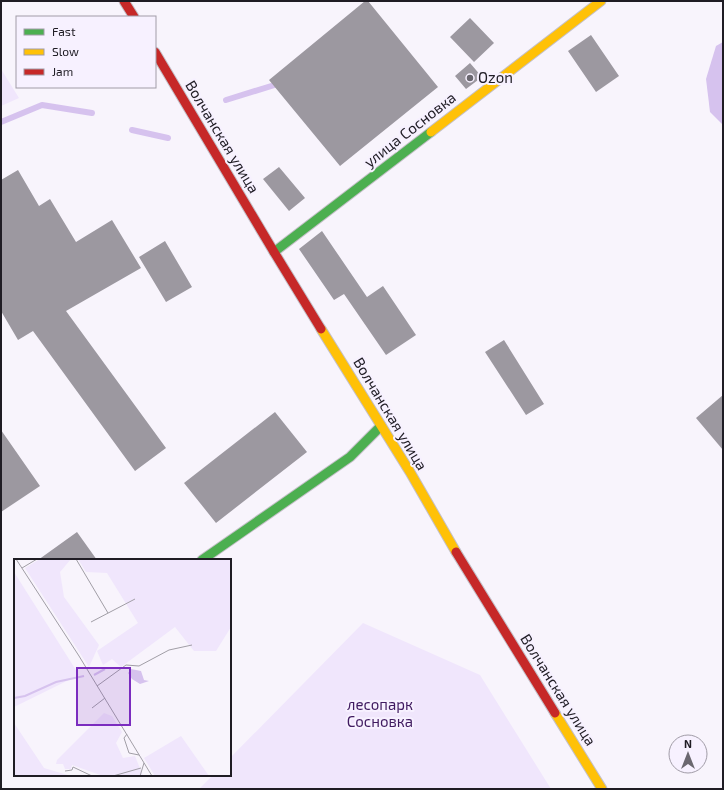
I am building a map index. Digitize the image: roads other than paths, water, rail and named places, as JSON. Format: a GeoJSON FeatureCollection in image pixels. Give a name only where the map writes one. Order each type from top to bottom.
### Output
{"type":"FeatureCollection","features":[{"type":"Feature","properties":{"kind":"main road"},"geometry":{"type":"LineString","coordinates":[[124,1],[133,16]]}},
{"type":"Feature","properties":{"kind":"main road","name":"улица Сосновка"},"geometry":{"type":"LineString","coordinates":[[274,252],[601,1]]}},
{"type":"Feature","properties":{"kind":"main road","name":"Волчанская улица"},"geometry":{"type":"LineString","coordinates":[[156,54],[274,252],[410,472],[448,539],[602,789]]}},
{"type":"Feature","properties":{"kind":"main road"},"geometry":{"type":"LineString","coordinates":[[203,559],[350,457],[381,426]]}},
{"type":"Feature","properties":{"kind":"waterway"},"geometry":{"type":"LineString","coordinates":[[226,100],[281,83]]}},
{"type":"Feature","properties":{"kind":"waterway"},"geometry":{"type":"LineString","coordinates":[[1,122],[42,105],[92,113]]}},
{"type":"Feature","properties":{"kind":"waterway"},"geometry":{"type":"LineString","coordinates":[[132,130],[168,138]]}},
{"type":"Feature","properties":{"kind":"place","name":"Ozon"},"geometry":{"type":"Point","coordinates":[470,78]}},
{"type":"Feature","properties":{"kind":"park label","name":"лесопарк Сосновка"},"geometry":{"type":"Point","coordinates":[380,714]}}]}
